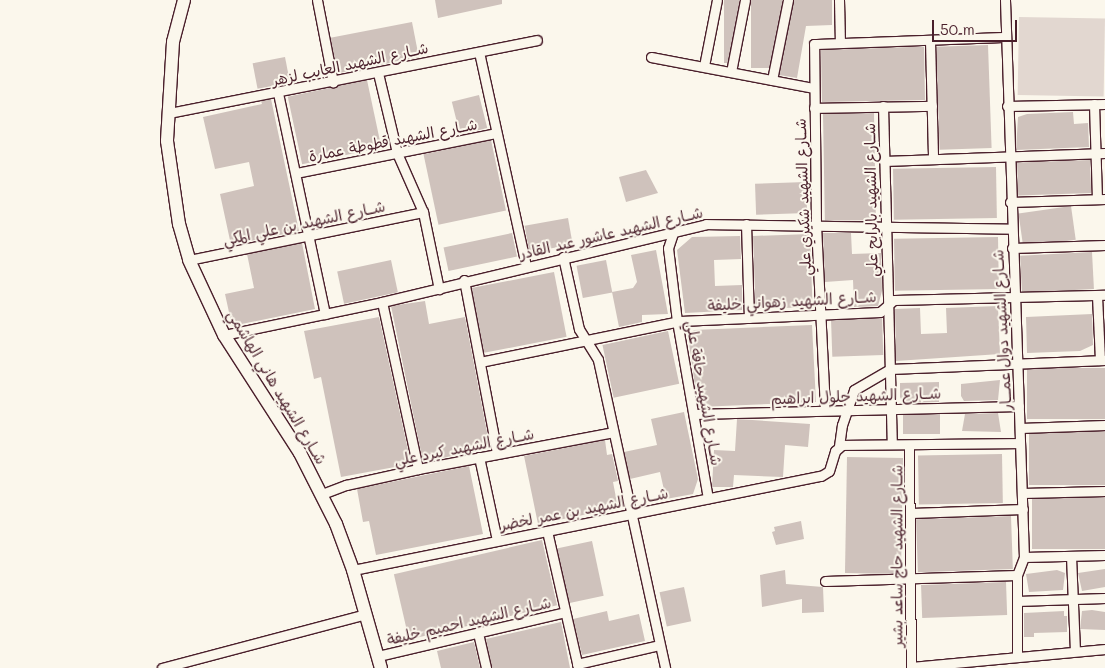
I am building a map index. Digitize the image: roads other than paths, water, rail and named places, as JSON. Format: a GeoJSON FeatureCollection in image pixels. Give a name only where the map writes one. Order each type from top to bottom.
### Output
{"type":"FeatureCollection","features":[{"type":"Feature","properties":{"kind":"street","name":"شــارع الشهيد هاني الهاشمي"},"geometry":{"type":"LineString","coordinates":[[184,0],[173,42],[167,141],[172,192],[189,260],[224,335],[300,452],[322,494],[353,570],[380,662]]}},
{"type":"Feature","properties":{"kind":"street"},"geometry":{"type":"LineString","coordinates":[[318,0],[333,82]]}},
{"type":"Feature","properties":{"kind":"street"},"geometry":{"type":"LineString","coordinates":[[704,66],[717,0]]}},
{"type":"Feature","properties":{"kind":"street"},"geometry":{"type":"LineString","coordinates":[[731,72],[745,0]]}},
{"type":"Feature","properties":{"kind":"street"},"geometry":{"type":"LineString","coordinates":[[772,80],[788,0]]}},
{"type":"Feature","properties":{"kind":"street"},"geometry":{"type":"LineString","coordinates":[[839,0],[840,43],[1005,37]]}},
{"type":"Feature","properties":{"kind":"street","name":"شــارع الشهيد دوال عمـــار"},"geometry":{"type":"LineString","coordinates":[[1005,0],[1010,202],[1018,364],[1024,557],[1016,575],[1017,658]]}},
{"type":"Feature","properties":{"kind":"street","name":"شــارع الشهيد العايب لزهر"},"geometry":{"type":"LineString","coordinates":[[169,113],[278,93],[537,40]]}},
{"type":"Feature","properties":{"kind":"street"},"geometry":{"type":"LineString","coordinates":[[930,41],[933,159]]}},
{"type":"Feature","properties":{"kind":"street","name":"شــارع الشهيد شكيري علي"},"geometry":{"type":"LineString","coordinates":[[825,410],[816,225],[814,44],[840,43]]}},
{"type":"Feature","properties":{"kind":"street"},"geometry":{"type":"LineString","coordinates":[[479,52],[526,266]]}},
{"type":"Feature","properties":{"kind":"street"},"geometry":{"type":"LineString","coordinates":[[651,57],[814,88]]}},
{"type":"Feature","properties":{"kind":"street"},"geometry":{"type":"LineString","coordinates":[[378,73],[397,153],[423,212],[438,289]]}},
{"type":"Feature","properties":{"kind":"street"},"geometry":{"type":"LineString","coordinates":[[278,93],[325,314]]}},
{"type":"Feature","properties":{"kind":"street"},"geometry":{"type":"LineString","coordinates":[[1010,202],[1101,199],[1100,153],[1094,104]]}},
{"type":"Feature","properties":{"kind":"street"},"geometry":{"type":"LineString","coordinates":[[1007,106],[1105,104]]}},
{"type":"Feature","properties":{"kind":"street","name":"شــارع الشهيد بالرابح علي"},"geometry":{"type":"LineString","coordinates":[[883,106],[892,443]]}},
{"type":"Feature","properties":{"kind":"street"},"geometry":{"type":"LineString","coordinates":[[814,108],[932,106]]}},
{"type":"Feature","properties":{"kind":"street","name":"شــارع الشهيد قطوطة عمارة"},"geometry":{"type":"LineString","coordinates":[[296,173],[496,133]]}},
{"type":"Feature","properties":{"kind":"street"},"geometry":{"type":"LineString","coordinates":[[884,161],[1100,153]]}},
{"type":"Feature","properties":{"kind":"street","name":"شــارع الشهيد بن علي المكي"},"geometry":{"type":"LineString","coordinates":[[189,260],[423,212]]}},
{"type":"Feature","properties":{"kind":"street","name":"شــارع الشهيد عاشور عبد القادر"},"geometry":{"type":"LineString","coordinates":[[224,335],[382,302],[438,289],[464,280],[706,224],[1011,229]]}},
{"type":"Feature","properties":{"kind":"street"},"geometry":{"type":"LineString","coordinates":[[746,224],[749,318]]}},
{"type":"Feature","properties":{"kind":"street","name":"شــارع الشهيد حاقة علي"},"geometry":{"type":"LineString","coordinates":[[673,233],[668,248],[677,321],[708,498]]}},
{"type":"Feature","properties":{"kind":"street"},"geometry":{"type":"LineString","coordinates":[[1012,248],[1105,245]]}},
{"type":"Feature","properties":{"kind":"street"},"geometry":{"type":"LineString","coordinates":[[563,257],[579,329],[598,360],[665,668]]}},
{"type":"Feature","properties":{"kind":"street"},"geometry":{"type":"LineString","coordinates":[[464,280],[496,453]]}},
{"type":"Feature","properties":{"kind":"street"},"geometry":{"type":"LineString","coordinates":[[1020,443],[910,445],[892,443],[839,446],[847,409],[854,390],[890,369],[1102,360],[1101,296]]}},
{"type":"Feature","properties":{"kind":"street","name":"شــارع الشهيد زهواني خليفة"},"geometry":{"type":"LineString","coordinates":[[480,362],[677,321],[880,312],[887,308],[894,300],[1101,296]]}},
{"type":"Feature","properties":{"kind":"street"},"geometry":{"type":"LineString","coordinates":[[382,302],[418,469]]}},
{"type":"Feature","properties":{"kind":"street","name":"شــارع الشهيد جلول ابراهيم"},"geometry":{"type":"LineString","coordinates":[[694,414],[1019,406]]}},
{"type":"Feature","properties":{"kind":"street"},"geometry":{"type":"LineString","coordinates":[[1020,428],[1105,425]]}},
{"type":"Feature","properties":{"kind":"street","name":"شــارع الشهيد كيرد علي"},"geometry":{"type":"LineString","coordinates":[[322,494],[346,485],[418,469],[613,432]]}},
{"type":"Feature","properties":{"kind":"street","name":"شــارع الشهيد حاج ساعد بشير"},"geometry":{"type":"LineString","coordinates":[[910,445],[911,667]]}},
{"type":"Feature","properties":{"kind":"street","name":"شــارع الشهيد بن عمر لخضر"},"geometry":{"type":"LineString","coordinates":[[353,570],[821,476],[829,471],[839,446]]}},
{"type":"Feature","properties":{"kind":"street"},"geometry":{"type":"LineString","coordinates":[[479,457],[496,540]]}},
{"type":"Feature","properties":{"kind":"street"},"geometry":{"type":"LineString","coordinates":[[1022,493],[1105,491]]}},
{"type":"Feature","properties":{"kind":"street"},"geometry":{"type":"LineString","coordinates":[[911,513],[1023,509]]}},
{"type":"Feature","properties":{"kind":"street"},"geometry":{"type":"LineString","coordinates":[[547,531],[578,666],[659,645]]}},
{"type":"Feature","properties":{"kind":"street"},"geometry":{"type":"LineString","coordinates":[[1024,557],[1105,555]]}},
{"type":"Feature","properties":{"kind":"street"},"geometry":{"type":"LineString","coordinates":[[1071,556],[1075,650]]}},
{"type":"Feature","properties":{"kind":"street"},"geometry":{"type":"LineString","coordinates":[[825,581],[912,580],[1016,575]]}},
{"type":"Feature","properties":{"kind":"street"},"geometry":{"type":"LineString","coordinates":[[1017,602],[1105,598]]}},
{"type":"Feature","properties":{"kind":"street","name":"شــارع الشهيد احميم خليفة"},"geometry":{"type":"LineString","coordinates":[[380,662],[478,633],[565,612]]}},
{"type":"Feature","properties":{"kind":"street"},"geometry":{"type":"LineString","coordinates":[[162,668],[366,614]]}},
{"type":"Feature","properties":{"kind":"street"},"geometry":{"type":"LineString","coordinates":[[478,633],[486,668]]}},
{"type":"Feature","properties":{"kind":"street"},"geometry":{"type":"LineString","coordinates":[[911,667],[1017,658],[1075,650],[1105,649]]}}]}
